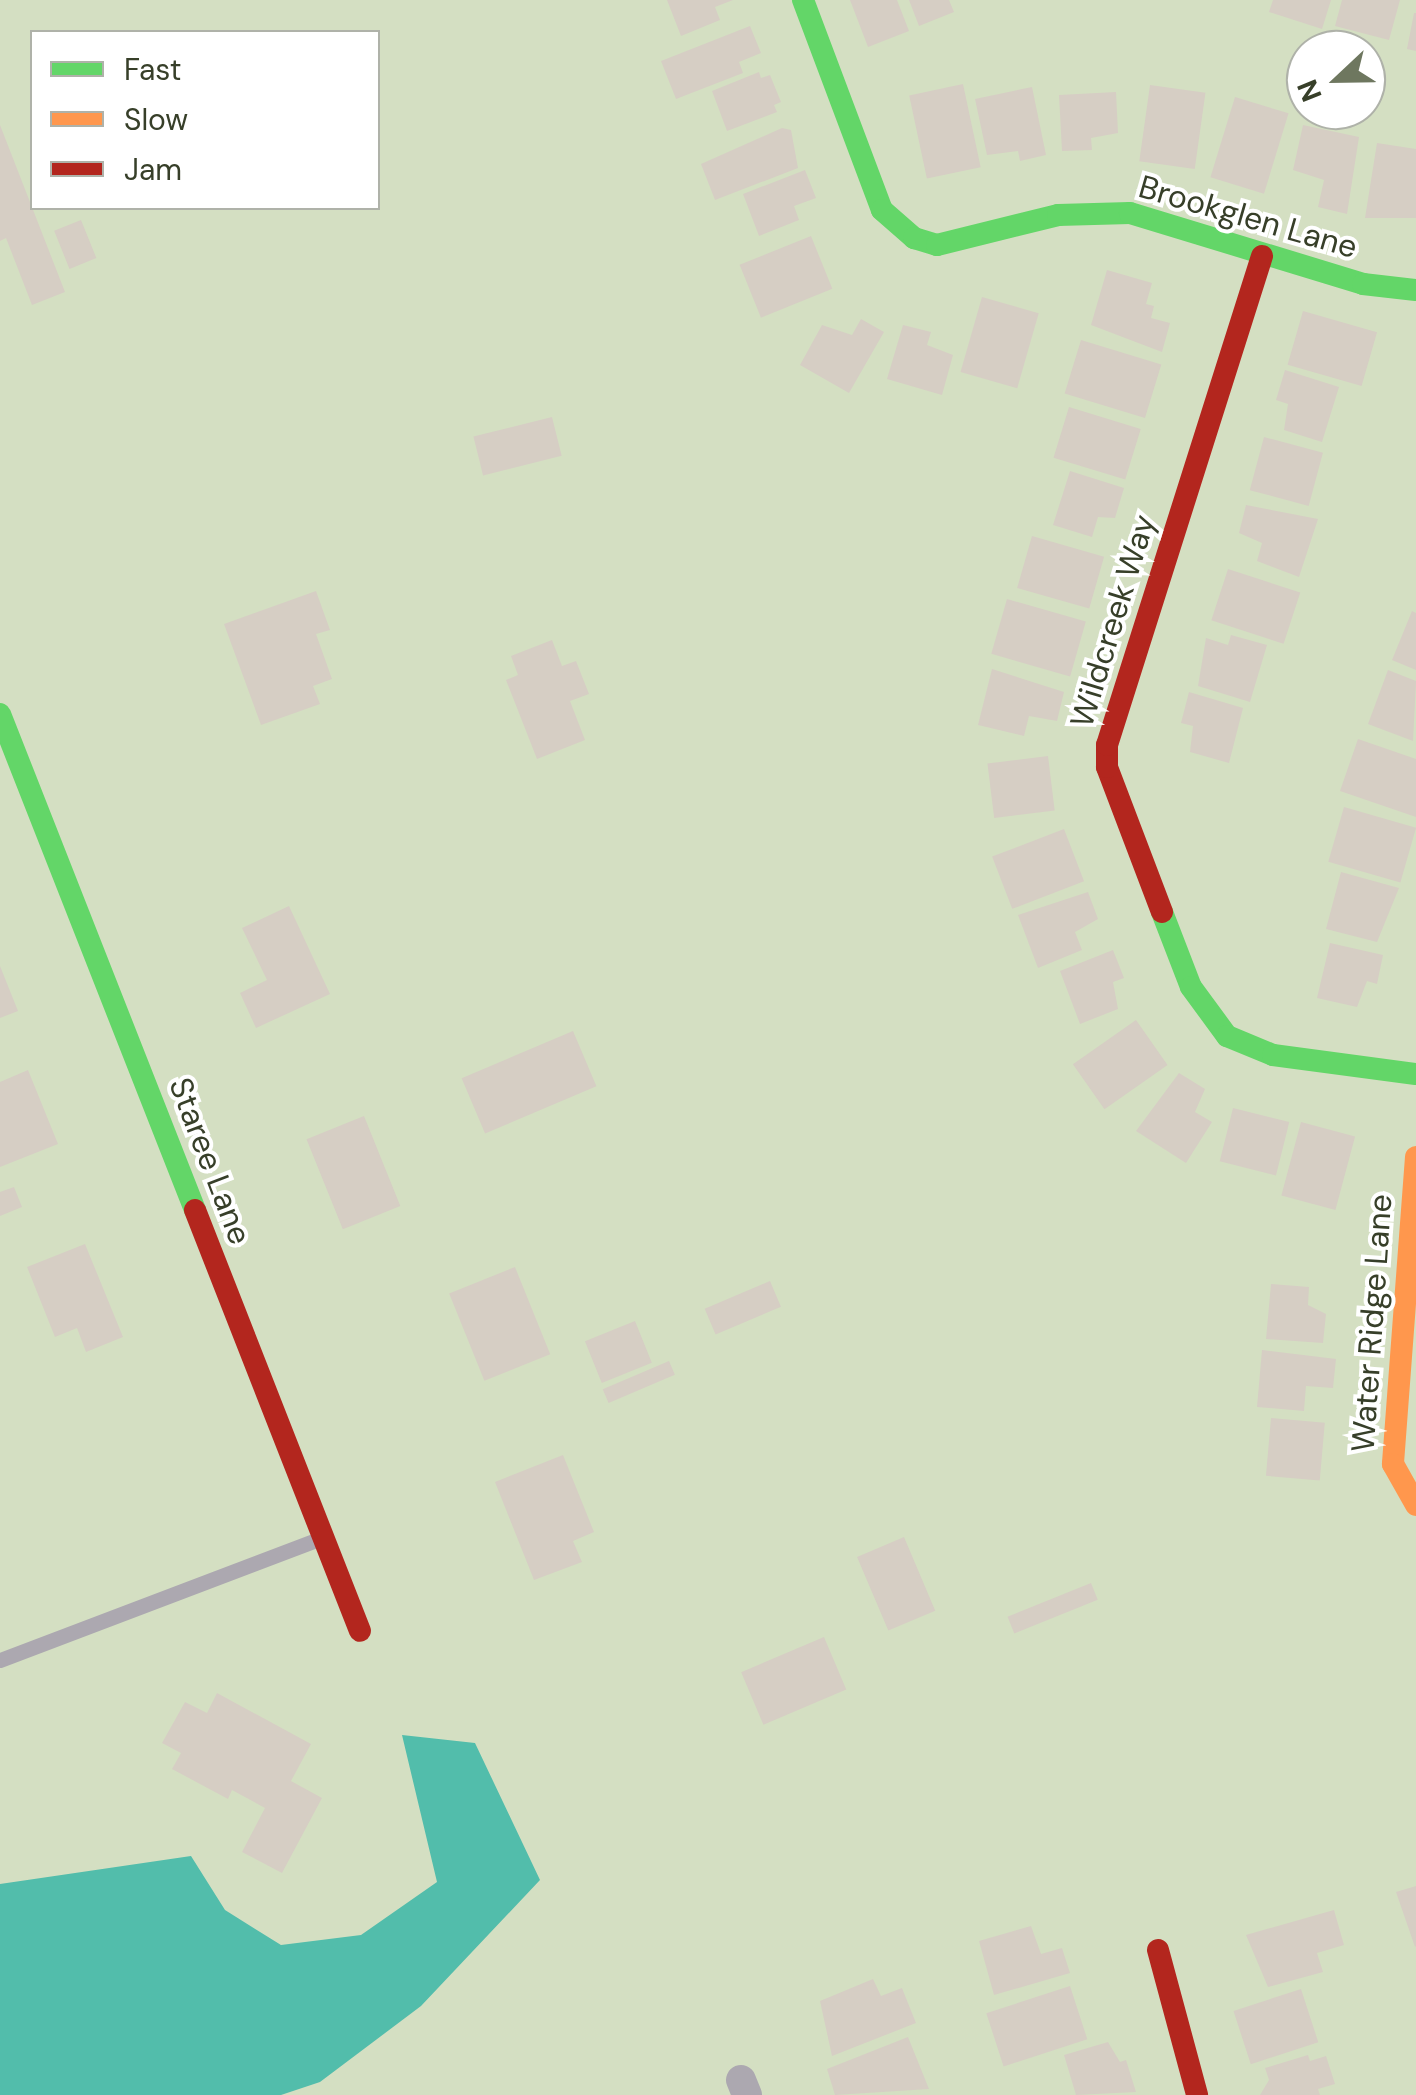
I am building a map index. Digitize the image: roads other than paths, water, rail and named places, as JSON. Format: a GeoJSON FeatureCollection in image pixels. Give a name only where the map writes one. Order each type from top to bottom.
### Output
{"type":"FeatureCollection","features":[{"type":"Feature","properties":{"kind":"street","name":"Brookglen Lane"},"geometry":{"type":"LineString","coordinates":[[803,0],[882,210],[901,231],[937,245],[1058,215],[1130,213],[1364,284],[1416,290]]}},
{"type":"Feature","properties":{"kind":"street","name":"Wildcreek Way"},"geometry":{"type":"LineString","coordinates":[[1262,256],[1107,745],[1107,767],[1191,986],[1227,1036],[1273,1056],[1416,1074]]}},
{"type":"Feature","properties":{"kind":"street","name":"Staree Lane"},"geometry":{"type":"LineString","coordinates":[[0,714],[360,1631]]}},
{"type":"Feature","properties":{"kind":"street","name":"Water Ridge Lane"},"geometry":{"type":"LineString","coordinates":[[1410,1499],[1393,1464],[1416,1156]]}},
{"type":"Feature","properties":{"kind":"street"},"geometry":{"type":"LineString","coordinates":[[1158,1950],[1198,2095]]}},
{"type":"Feature","properties":{"kind":"lane"},"geometry":{"type":"LineString","coordinates":[[0,1660],[323,1537]]}},
{"type":"Feature","properties":{"kind":"water"},"geometry":{"type":"Polygon","coordinates":[[[402,1735],[475,1743],[540,1880],[421,2006],[320,2082],[281,2095],[0,2095],[0,1884],[191,1856],[225,1910],[281,1945],[361,1935],[437,1882],[402,1735]]]}}]}
